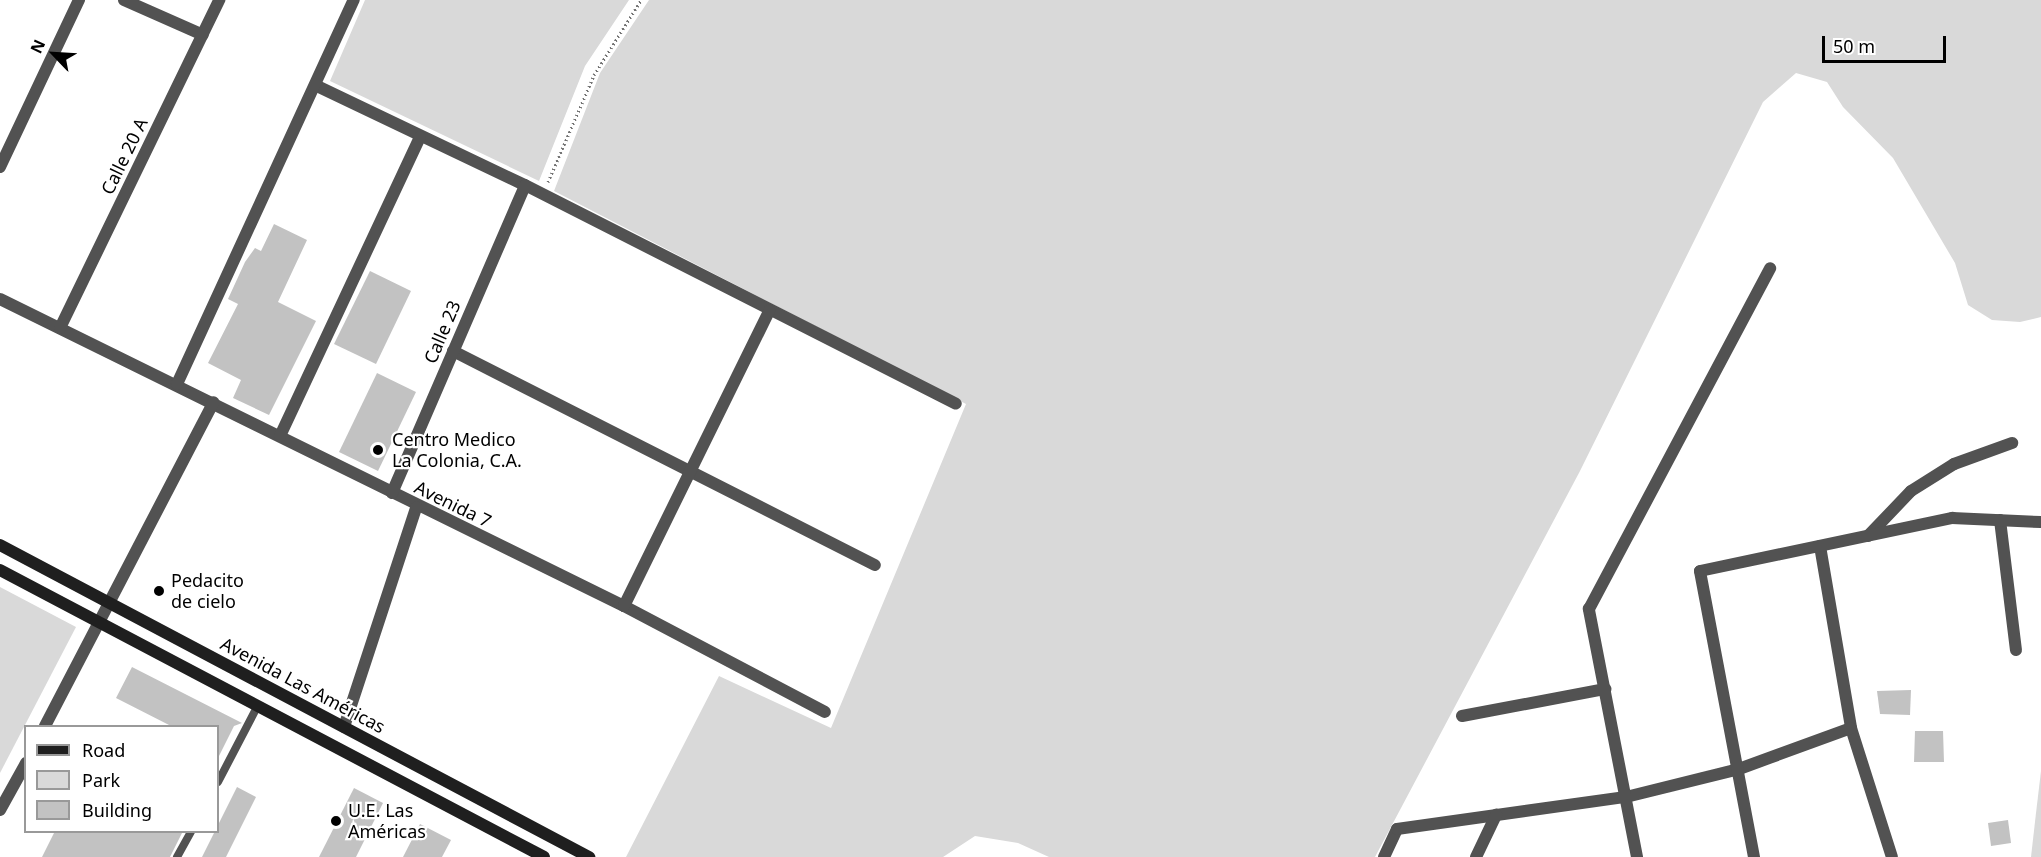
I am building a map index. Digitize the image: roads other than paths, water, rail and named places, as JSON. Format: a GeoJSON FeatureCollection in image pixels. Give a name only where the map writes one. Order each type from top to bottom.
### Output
{"type":"FeatureCollection","features":[{"type":"Feature","properties":{"kind":"main road","name":"Avenida Las Américas"},"geometry":{"type":"LineString","coordinates":[[0,545],[589,857]]}},
{"type":"Feature","properties":{"kind":"main road"},"geometry":{"type":"LineString","coordinates":[[0,570],[544,857]]}},
{"type":"Feature","properties":{"kind":"street"},"geometry":{"type":"LineString","coordinates":[[0,167],[79,0]]}},
{"type":"Feature","properties":{"kind":"street"},"geometry":{"type":"LineString","coordinates":[[124,0],[203,35]]}},
{"type":"Feature","properties":{"kind":"street","name":"Calle 20 A"},"geometry":{"type":"LineString","coordinates":[[60,328],[219,0]]}},
{"type":"Feature","properties":{"kind":"street"},"geometry":{"type":"LineString","coordinates":[[177,384],[317,86],[354,0]]}},
{"type":"Feature","properties":{"kind":"street"},"geometry":{"type":"LineString","coordinates":[[317,86],[525,185],[956,404]]}},
{"type":"Feature","properties":{"kind":"street"},"geometry":{"type":"LineString","coordinates":[[280,436],[420,137]]}},
{"type":"Feature","properties":{"kind":"street","name":"Calle 23"},"geometry":{"type":"LineString","coordinates":[[392,493],[525,185]]}},
{"type":"Feature","properties":{"kind":"street"},"geometry":{"type":"LineString","coordinates":[[1637,857],[1589,609],[1770,268]]}},
{"type":"Feature","properties":{"kind":"street","name":"Avenida 7"},"geometry":{"type":"LineString","coordinates":[[0,299],[214,402],[392,493],[416,508],[624,606],[825,712]]}},
{"type":"Feature","properties":{"kind":"street"},"geometry":{"type":"LineString","coordinates":[[624,606],[769,311]]}},
{"type":"Feature","properties":{"kind":"street"},"geometry":{"type":"LineString","coordinates":[[453,351],[691,469],[875,565]]}},
{"type":"Feature","properties":{"kind":"street"},"geometry":{"type":"LineString","coordinates":[[46,725],[111,604],[214,402]]}},
{"type":"Feature","properties":{"kind":"street"},"geometry":{"type":"LineString","coordinates":[[1868,536],[1911,491],[1954,464],[2012,443]]}},
{"type":"Feature","properties":{"kind":"street"},"geometry":{"type":"LineString","coordinates":[[344,727],[416,508]]}},
{"type":"Feature","properties":{"kind":"street"},"geometry":{"type":"LineString","coordinates":[[1754,857],[1701,571],[1952,518],[2041,522]]}},
{"type":"Feature","properties":{"kind":"street"},"geometry":{"type":"LineString","coordinates":[[2000,520],[2016,650]]}},
{"type":"Feature","properties":{"kind":"street"},"geometry":{"type":"LineString","coordinates":[[1820,546],[1851,728],[1892,857]]}},
{"type":"Feature","properties":{"kind":"street"},"geometry":{"type":"LineString","coordinates":[[1462,716],[1605,689]]}},
{"type":"Feature","properties":{"kind":"street"},"geometry":{"type":"LineString","coordinates":[[1384,857],[1397,829],[1626,797],[1739,769],[1851,728]]}},
{"type":"Feature","properties":{"kind":"street"},"geometry":{"type":"LineString","coordinates":[[0,810],[24,767]]}},
{"type":"Feature","properties":{"kind":"street"},"geometry":{"type":"LineString","coordinates":[[1476,857],[1496,815]]}},
{"type":"Feature","properties":{"kind":"lane"},"geometry":{"type":"LineString","coordinates":[[219,780],[257,707]]}},
{"type":"Feature","properties":{"kind":"lane"},"geometry":{"type":"LineString","coordinates":[[177,857],[190,833]]}},
{"type":"Feature","properties":{"kind":"place","name":"Centro Medico La Colonia, C.A."},"geometry":{"type":"Point","coordinates":[378,450]}},
{"type":"Feature","properties":{"kind":"place","name":"Pedacito de cielo"},"geometry":{"type":"Point","coordinates":[159,591]}},
{"type":"Feature","properties":{"kind":"place","name":"U.E. Las Américas"},"geometry":{"type":"Point","coordinates":[336,821]}}]}
